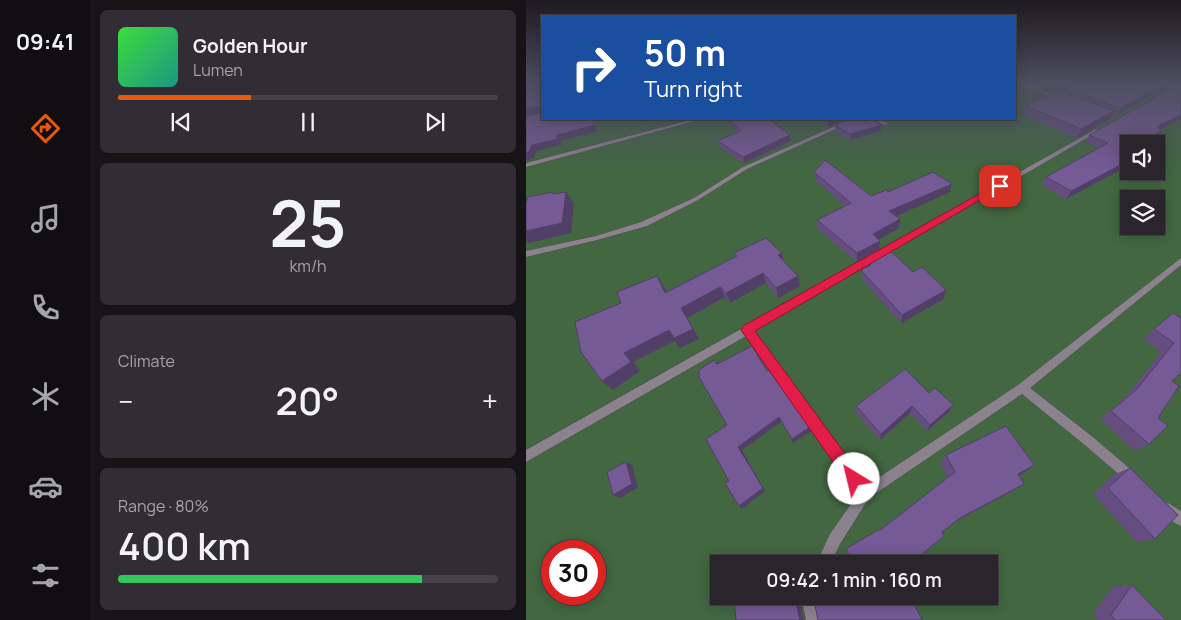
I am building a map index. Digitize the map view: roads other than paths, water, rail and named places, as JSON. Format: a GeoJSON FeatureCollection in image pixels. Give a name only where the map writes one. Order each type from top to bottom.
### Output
{"type":"FeatureCollection","features":[{"type":"Feature","properties":{"kind":"street"},"geometry":{"type":"LineString","coordinates":[[526,165],[695,120]]}},
{"type":"Feature","properties":{"kind":"street"},"geometry":{"type":"LineString","coordinates":[[526,254],[597,238],[644,224],[696,199],[745,168],[853,120]]}},
{"type":"Feature","properties":{"kind":"street"},"geometry":{"type":"LineString","coordinates":[[878,120],[886,124]]}},
{"type":"Feature","properties":{"kind":"street"},"geometry":{"type":"LineString","coordinates":[[526,456],[1109,124]]}},
{"type":"Feature","properties":{"kind":"street"},"geometry":{"type":"LineString","coordinates":[[827,555],[865,494],[1022,388],[1181,261]]}},
{"type":"Feature","properties":{"kind":"street"},"geometry":{"type":"LineString","coordinates":[[747,330],[865,494]]}},
{"type":"Feature","properties":{"kind":"street"},"geometry":{"type":"LineString","coordinates":[[1022,388],[1143,487]]}},
{"type":"Feature","properties":{"kind":"street"},"geometry":{"type":"LineString","coordinates":[[1158,500],[1181,520]]}},
{"type":"Feature","properties":{"kind":"street"},"geometry":{"type":"LineString","coordinates":[[810,605],[813,620]]}}]}
